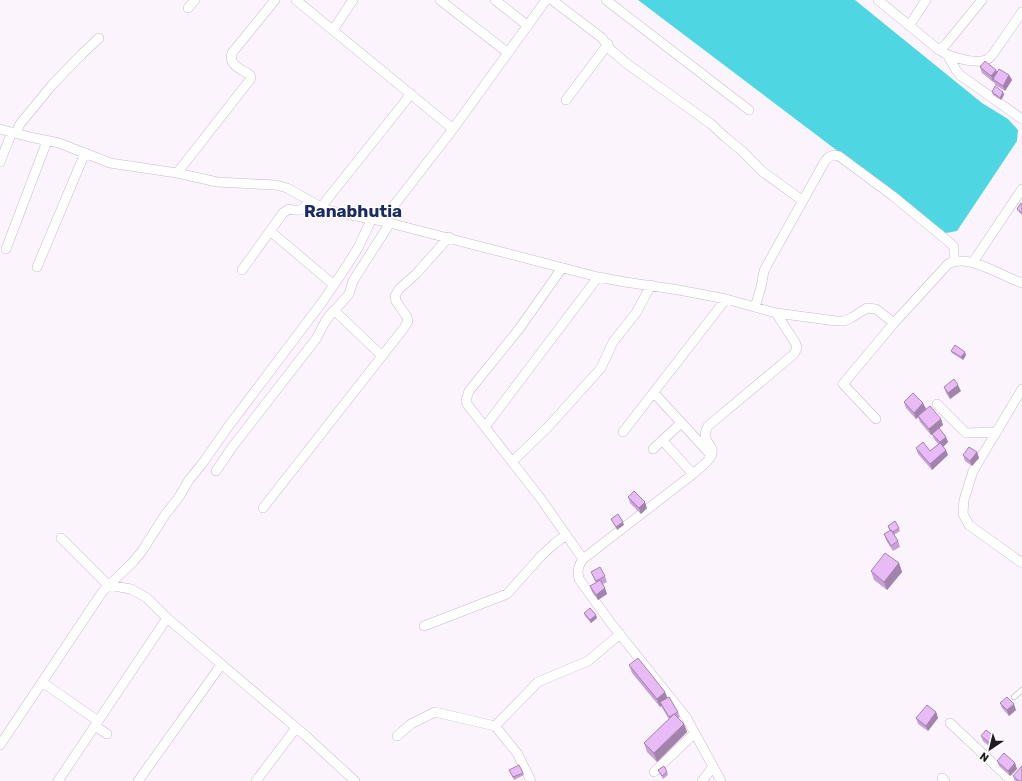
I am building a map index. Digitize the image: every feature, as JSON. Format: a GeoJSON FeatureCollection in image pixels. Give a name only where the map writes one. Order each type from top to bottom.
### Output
{"type":"FeatureCollection","features":[{"type":"Feature","properties":{"kind":"street"},"geometry":{"type":"LineString","coordinates":[[188,8],[195,0]]}},
{"type":"Feature","properties":{"kind":"street"},"geometry":{"type":"LineString","coordinates":[[177,173],[251,78],[250,75],[236,67],[231,61],[232,53],[275,0]]}},
{"type":"Feature","properties":{"kind":"street"},"geometry":{"type":"LineString","coordinates":[[296,0],[452,129]]}},
{"type":"Feature","properties":{"kind":"street"},"geometry":{"type":"LineString","coordinates":[[333,30],[353,0]]}},
{"type":"Feature","properties":{"kind":"street"},"geometry":{"type":"LineString","coordinates":[[440,0],[508,53]]}},
{"type":"Feature","properties":{"kind":"street"},"geometry":{"type":"LineString","coordinates":[[495,0],[528,26]]}},
{"type":"Feature","properties":{"kind":"street"},"geometry":{"type":"LineString","coordinates":[[216,471],[233,446],[310,347],[330,314],[349,294],[353,281],[386,222],[546,0]]}},
{"type":"Feature","properties":{"kind":"street"},"geometry":{"type":"LineString","coordinates":[[552,0],[602,38],[611,50],[626,63],[711,124],[763,172],[803,201]]}},
{"type":"Feature","properties":{"kind":"street"},"geometry":{"type":"LineString","coordinates":[[606,0],[748,110]]}},
{"type":"Feature","properties":{"kind":"street"},"geometry":{"type":"LineString","coordinates":[[878,0],[939,50],[956,59],[981,61],[987,59],[993,54],[1022,12]]}},
{"type":"Feature","properties":{"kind":"street"},"geometry":{"type":"LineString","coordinates":[[909,26],[926,0]]}},
{"type":"Feature","properties":{"kind":"street"},"geometry":{"type":"LineString","coordinates":[[939,50],[950,40],[982,0]]}},
{"type":"Feature","properties":{"kind":"street"},"geometry":{"type":"LineString","coordinates":[[0,162],[16,129],[61,75],[100,38]]}},
{"type":"Feature","properties":{"kind":"street"},"geometry":{"type":"LineString","coordinates":[[566,100],[608,44]]}},
{"type":"Feature","properties":{"kind":"street"},"geometry":{"type":"LineString","coordinates":[[948,56],[960,75],[1022,118]]}},
{"type":"Feature","properties":{"kind":"street"},"geometry":{"type":"LineString","coordinates":[[321,207],[411,94]]}},
{"type":"Feature","properties":{"kind":"street"},"geometry":{"type":"LineString","coordinates":[[0,128],[16,129],[47,141],[59,143],[110,163],[177,173],[217,182],[276,185],[287,188],[309,201],[331,211],[372,218],[598,277],[726,299],[776,313],[829,320],[844,321],[867,308],[876,309],[894,323]]}},
{"type":"Feature","properties":{"kind":"street"},"geometry":{"type":"LineString","coordinates":[[6,249],[47,141]]}},
{"type":"Feature","properties":{"kind":"street"},"geometry":{"type":"LineString","coordinates":[[37,267],[85,153]]}},
{"type":"Feature","properties":{"kind":"street"},"geometry":{"type":"LineString","coordinates":[[755,307],[764,271],[828,157],[835,155],[839,156],[893,196],[949,242],[954,247],[954,260]]}},
{"type":"Feature","properties":{"kind":"street"},"geometry":{"type":"LineString","coordinates":[[973,262],[1022,189]]}},
{"type":"Feature","properties":{"kind":"street"},"geometry":{"type":"LineString","coordinates":[[242,270],[286,210],[301,210],[309,201]]}},
{"type":"Feature","properties":{"kind":"street"},"geometry":{"type":"LineString","coordinates":[[0,744],[103,591],[133,562],[142,551],[189,480],[334,285],[358,248],[372,218]]}},
{"type":"Feature","properties":{"kind":"street"},"geometry":{"type":"LineString","coordinates":[[270,232],[334,285]]}},
{"type":"Feature","properties":{"kind":"street"},"geometry":{"type":"LineString","coordinates":[[263,508],[408,321],[407,317],[396,301],[395,296],[397,292],[449,238]]}},
{"type":"Feature","properties":{"kind":"street"},"geometry":{"type":"LineString","coordinates":[[876,419],[843,384],[894,323],[948,264],[954,260],[973,262],[1022,283]]}},
{"type":"Feature","properties":{"kind":"street"},"geometry":{"type":"LineString","coordinates":[[562,268],[466,396],[466,404],[541,499],[583,560]]}},
{"type":"Feature","properties":{"kind":"street"},"geometry":{"type":"LineString","coordinates":[[485,427],[598,277]]}},
{"type":"Feature","properties":{"kind":"street"},"geometry":{"type":"LineString","coordinates":[[512,462],[548,427],[601,368],[613,342],[636,313],[651,285]]}},
{"type":"Feature","properties":{"kind":"street"},"geometry":{"type":"LineString","coordinates":[[623,432],[726,299]]}},
{"type":"Feature","properties":{"kind":"street"},"geometry":{"type":"LineString","coordinates":[[334,311],[382,356]]}},
{"type":"Feature","properties":{"kind":"street"},"geometry":{"type":"LineString","coordinates":[[721,781],[686,716],[620,634],[579,579],[578,572],[579,566],[583,560],[693,474],[709,459],[711,455],[711,446],[705,438],[704,433],[708,426],[797,351],[796,344],[776,313]]}},
{"type":"Feature","properties":{"kind":"street"},"geometry":{"type":"LineString","coordinates":[[1022,389],[973,471],[964,500],[963,514],[969,525],[1022,564]]}},
{"type":"Feature","properties":{"kind":"street"},"geometry":{"type":"LineString","coordinates":[[654,393],[711,455]]}},
{"type":"Feature","properties":{"kind":"street"},"geometry":{"type":"LineString","coordinates":[[937,404],[966,432],[996,432]]}},
{"type":"Feature","properties":{"kind":"street"},"geometry":{"type":"LineString","coordinates":[[653,449],[681,422]]}},
{"type":"Feature","properties":{"kind":"street"},"geometry":{"type":"LineString","coordinates":[[662,440],[693,474]]}},
{"type":"Feature","properties":{"kind":"street"},"geometry":{"type":"LineString","coordinates":[[424,626],[507,594],[541,556],[554,544],[566,536]]}},
{"type":"Feature","properties":{"kind":"street"},"geometry":{"type":"LineString","coordinates":[[61,538],[108,585],[131,589],[147,598],[166,618],[296,728],[355,781]]}},
{"type":"Feature","properties":{"kind":"street"},"geometry":{"type":"LineString","coordinates":[[58,781],[166,618]]}},
{"type":"Feature","properties":{"kind":"street"},"geometry":{"type":"LineString","coordinates":[[495,726],[538,682],[588,661],[620,634]]}},
{"type":"Feature","properties":{"kind":"street"},"geometry":{"type":"LineString","coordinates":[[138,781],[221,664]]}},
{"type":"Feature","properties":{"kind":"street"},"geometry":{"type":"LineString","coordinates":[[42,682],[97,723],[107,734]]}},
{"type":"Feature","properties":{"kind":"street"},"geometry":{"type":"LineString","coordinates":[[397,736],[410,724],[436,712],[495,726],[517,753],[531,781]]}},
{"type":"Feature","properties":{"kind":"street"},"geometry":{"type":"LineString","coordinates":[[950,723],[1012,781]]}},
{"type":"Feature","properties":{"kind":"street"},"geometry":{"type":"LineString","coordinates":[[256,781],[296,728]]}},
{"type":"Feature","properties":{"kind":"street"},"geometry":{"type":"LineString","coordinates":[[654,772],[695,733]]}},
{"type":"Feature","properties":{"kind":"street"},"geometry":{"type":"LineString","coordinates":[[702,781],[713,767]]}},
{"type":"Feature","properties":{"kind":"lane"},"geometry":{"type":"LineString","coordinates":[[1014,697],[1022,690]]}},
{"type":"Feature","properties":{"kind":"water"},"geometry":{"type":"Polygon","coordinates":[[[638,0],[855,0],[982,103],[1008,119],[1018,130],[1017,141],[957,231],[946,233],[638,0]]]}},
{"type":"Feature","properties":{"kind":"building"},"geometry":{"type":"Polygon","coordinates":[[[985,61],[996,70],[991,76],[980,67],[985,61]]]}},
{"type":"Feature","properties":{"kind":"building"},"geometry":{"type":"Polygon","coordinates":[[[999,69],[1009,75],[1003,86],[993,79],[999,69]]]}},
{"type":"Feature","properties":{"kind":"building"},"geometry":{"type":"Polygon","coordinates":[[[995,86],[1003,92],[1000,98],[992,92],[995,86]]]}},
{"type":"Feature","properties":{"kind":"building"},"geometry":{"type":"Polygon","coordinates":[[[1021,203],[1022,204],[1022,213],[1017,209],[1021,203]]]}},
{"type":"Feature","properties":{"kind":"building"},"geometry":{"type":"Polygon","coordinates":[[[955,345],[965,352],[961,357],[951,351],[955,345]]]}},
{"type":"Feature","properties":{"kind":"building"},"geometry":{"type":"Polygon","coordinates":[[[954,379],[958,385],[948,393],[944,387],[954,379]]]}},
{"type":"Feature","properties":{"kind":"building"},"geometry":{"type":"Polygon","coordinates":[[[913,393],[923,403],[914,413],[904,402],[913,393]]]}},
{"type":"Feature","properties":{"kind":"building"},"geometry":{"type":"Polygon","coordinates":[[[930,406],[941,419],[929,429],[918,416],[930,406]]]}},
{"type":"Feature","properties":{"kind":"building"},"geometry":{"type":"Polygon","coordinates":[[[939,428],[946,437],[940,442],[932,434],[939,428]]]}},
{"type":"Feature","properties":{"kind":"building"},"geometry":{"type":"Polygon","coordinates":[[[923,442],[930,451],[940,443],[946,450],[930,464],[916,448],[923,442]]]}},
{"type":"Feature","properties":{"kind":"building"},"geometry":{"type":"Polygon","coordinates":[[[969,447],[977,452],[970,461],[963,455],[969,447]]]}},
{"type":"Feature","properties":{"kind":"building"},"geometry":{"type":"Polygon","coordinates":[[[634,491],[645,502],[639,508],[628,497],[634,491]]]}},
{"type":"Feature","properties":{"kind":"building"},"geometry":{"type":"Polygon","coordinates":[[[618,514],[623,522],[616,527],[611,519],[618,514]]]}},
{"type":"Feature","properties":{"kind":"building"},"geometry":{"type":"Polygon","coordinates":[[[895,521],[899,528],[893,532],[888,526],[895,521]]]}},
{"type":"Feature","properties":{"kind":"building"},"geometry":{"type":"Polygon","coordinates":[[[891,530],[898,541],[891,546],[884,534],[891,530]]]}},
{"type":"Feature","properties":{"kind":"building"},"geometry":{"type":"Polygon","coordinates":[[[885,553],[899,563],[884,582],[871,571],[885,553]]]}},
{"type":"Feature","properties":{"kind":"building"},"geometry":{"type":"Polygon","coordinates":[[[600,567],[605,576],[596,581],[591,572],[600,567]]]}},
{"type":"Feature","properties":{"kind":"building"},"geometry":{"type":"Polygon","coordinates":[[[600,580],[605,588],[596,595],[590,586],[600,580]]]}},
{"type":"Feature","properties":{"kind":"building"},"geometry":{"type":"Polygon","coordinates":[[[590,608],[596,615],[590,620],[584,613],[590,608]]]}},
{"type":"Feature","properties":{"kind":"building"},"geometry":{"type":"Polygon","coordinates":[[[638,658],[665,692],[657,699],[629,665],[638,658]]]}},
{"type":"Feature","properties":{"kind":"building"},"geometry":{"type":"Polygon","coordinates":[[[669,697],[678,712],[669,717],[660,702],[669,697]]]}},
{"type":"Feature","properties":{"kind":"building"},"geometry":{"type":"Polygon","coordinates":[[[1007,697],[1014,704],[1007,710],[1000,703],[1007,697]]]}},
{"type":"Feature","properties":{"kind":"building"},"geometry":{"type":"Polygon","coordinates":[[[927,705],[936,712],[926,726],[916,718],[927,705]]]}},
{"type":"Feature","properties":{"kind":"building"},"geometry":{"type":"Polygon","coordinates":[[[674,714],[684,724],[654,753],[644,743],[674,714]]]}},
{"type":"Feature","properties":{"kind":"building"},"geometry":{"type":"Polygon","coordinates":[[[986,730],[995,737],[990,743],[981,736],[986,730]]]}},
{"type":"Feature","properties":{"kind":"building"},"geometry":{"type":"Polygon","coordinates":[[[1004,753],[1015,763],[1008,771],[997,761],[1004,753]]]}},
{"type":"Feature","properties":{"kind":"building"},"geometry":{"type":"Polygon","coordinates":[[[519,765],[523,773],[513,777],[509,770],[519,765]]]}},
{"type":"Feature","properties":{"kind":"building"},"geometry":{"type":"Polygon","coordinates":[[[664,766],[667,772],[662,776],[658,770],[664,766]]]}},
{"type":"Feature","properties":{"kind":"building"},"geometry":{"type":"Polygon","coordinates":[[[1022,766],[1022,781],[1019,781],[1013,776],[1022,766]]]}},
{"type":"Feature","properties":{"kind":"district","name":"Ranabhutia"},"geometry":{"type":"Point","coordinates":[353,211]}}]}
